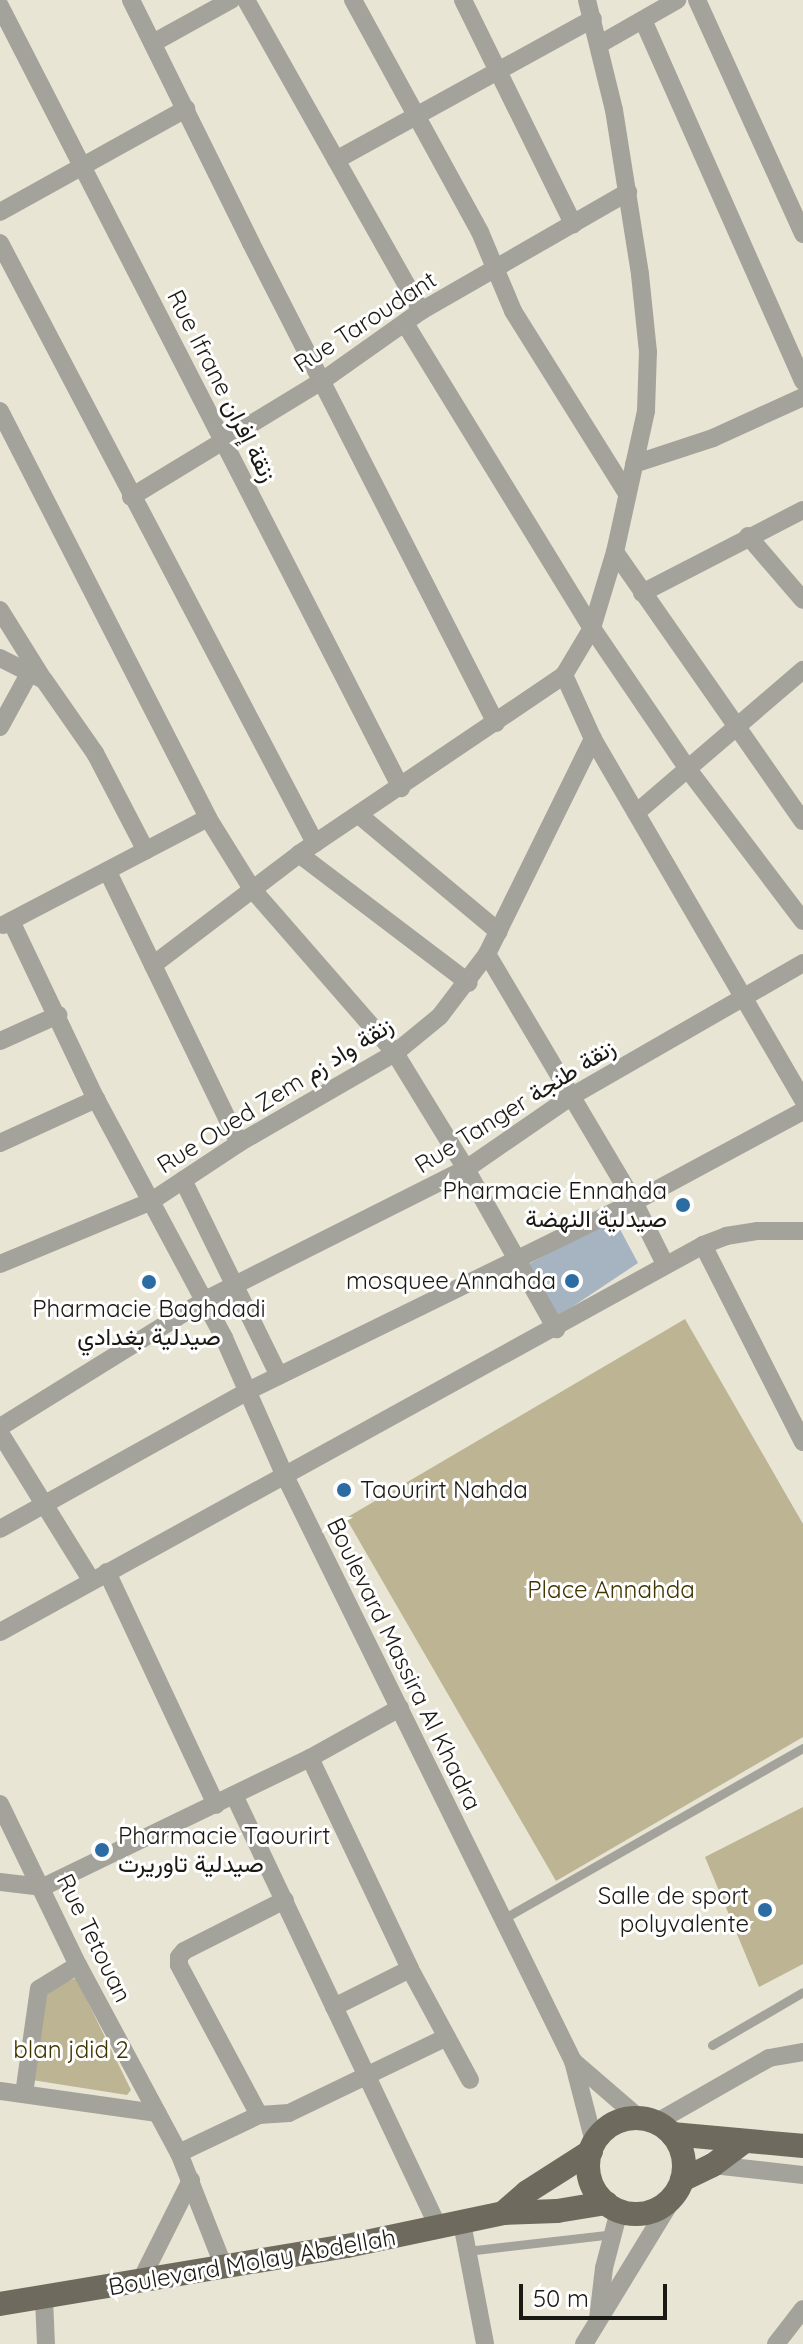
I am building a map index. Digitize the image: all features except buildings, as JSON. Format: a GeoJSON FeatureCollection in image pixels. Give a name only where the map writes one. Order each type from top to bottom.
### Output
{"type":"FeatureCollection","features":[{"type":"Feature","properties":{"kind":"main road"},"geometry":{"type":"LineString","coordinates":[[750,2143],[679,2187],[650,2212],[613,2216],[592,2185],[592,2146],[613,2124],[656,2125],[750,2143],[803,2146]]}},
{"type":"Feature","properties":{"kind":"main road"},"geometry":{"type":"LineString","coordinates":[[656,2125],[684,2163],[679,2187]]}},
{"type":"Feature","properties":{"kind":"main road","name":"Boulevard Molay Abdellah"},"geometry":{"type":"LineString","coordinates":[[503,2213],[592,2146]]}},
{"type":"Feature","properties":{"kind":"main road","name":"Boulevard Molay Abdellah"},"geometry":{"type":"LineString","coordinates":[[0,2304],[224,2267],[450,2226],[503,2213],[557,2211],[613,2216]]}},
{"type":"Feature","properties":{"kind":"street"},"geometry":{"type":"LineString","coordinates":[[131,0],[496,723]]}},
{"type":"Feature","properties":{"kind":"street"},"geometry":{"type":"LineString","coordinates":[[153,43],[231,0]]}},
{"type":"Feature","properties":{"kind":"street"},"geometry":{"type":"LineString","coordinates":[[246,0],[421,311]]}},
{"type":"Feature","properties":{"kind":"street"},"geometry":{"type":"LineString","coordinates":[[353,0],[480,232],[500,286],[528,337],[626,492]]}},
{"type":"Feature","properties":{"kind":"street"},"geometry":{"type":"LineString","coordinates":[[463,0],[573,224]]}},
{"type":"Feature","properties":{"kind":"street"},"geometry":{"type":"LineString","coordinates":[[153,965],[299,854],[401,788],[564,675],[592,628],[615,552],[646,411],[648,352],[628,192],[600,44],[587,0]]}},
{"type":"Feature","properties":{"kind":"street"},"geometry":{"type":"LineString","coordinates":[[600,44],[677,0]]}},
{"type":"Feature","properties":{"kind":"street"},"geometry":{"type":"LineString","coordinates":[[697,0],[803,234]]}},
{"type":"Feature","properties":{"kind":"street","name":"Rue Ifrane زنقة إفران"},"geometry":{"type":"LineString","coordinates":[[0,6],[401,788]]}},
{"type":"Feature","properties":{"kind":"street"},"geometry":{"type":"LineString","coordinates":[[336,160],[593,19]]}},
{"type":"Feature","properties":{"kind":"street"},"geometry":{"type":"LineString","coordinates":[[643,20],[803,381]]}},
{"type":"Feature","properties":{"kind":"street"},"geometry":{"type":"LineString","coordinates":[[0,212],[186,109]]}},
{"type":"Feature","properties":{"kind":"street","name":"Rue Taroudant"},"geometry":{"type":"LineString","coordinates":[[131,497],[322,381],[406,325],[421,311],[628,192]]}},
{"type":"Feature","properties":{"kind":"street"},"geometry":{"type":"LineString","coordinates":[[0,243],[315,843]]}},
{"type":"Feature","properties":{"kind":"street"},"geometry":{"type":"LineString","coordinates":[[406,325],[592,628],[687,768],[803,921]]}},
{"type":"Feature","properties":{"kind":"street"},"geometry":{"type":"LineString","coordinates":[[634,464],[713,438],[803,397]]}},
{"type":"Feature","properties":{"kind":"street"},"geometry":{"type":"LineString","coordinates":[[0,411],[208,818],[252,889],[395,1053],[466,1169],[556,1329]]}},
{"type":"Feature","properties":{"kind":"street"},"geometry":{"type":"LineString","coordinates":[[642,593],[803,510]]}},
{"type":"Feature","properties":{"kind":"street"},"geometry":{"type":"LineString","coordinates":[[748,536],[803,600]]}},
{"type":"Feature","properties":{"kind":"street"},"geometry":{"type":"LineString","coordinates":[[615,552],[803,821]]}},
{"type":"Feature","properties":{"kind":"street"},"geometry":{"type":"LineString","coordinates":[[0,610],[37,676],[95,753],[146,851]]}},
{"type":"Feature","properties":{"kind":"street"},"geometry":{"type":"LineString","coordinates":[[0,658],[37,676]]}},
{"type":"Feature","properties":{"kind":"street"},"geometry":{"type":"LineString","coordinates":[[636,813],[803,670]]}},
{"type":"Feature","properties":{"kind":"street"},"geometry":{"type":"LineString","coordinates":[[564,675],[593,739],[803,1100]]}},
{"type":"Feature","properties":{"kind":"street"},"geometry":{"type":"LineString","coordinates":[[0,727],[37,676]]}},
{"type":"Feature","properties":{"kind":"street","name":"Rue Oued Zem زنقة واد زم"},"geometry":{"type":"LineString","coordinates":[[0,1264],[150,1202],[239,1143],[395,1053],[440,1016],[469,983],[487,954],[593,739]]}},
{"type":"Feature","properties":{"kind":"street"},"geometry":{"type":"LineString","coordinates":[[359,815],[499,932]]}},
{"type":"Feature","properties":{"kind":"street"},"geometry":{"type":"LineString","coordinates":[[6,924],[208,818]]}},
{"type":"Feature","properties":{"kind":"street"},"geometry":{"type":"LineString","coordinates":[[299,854],[469,983]]}},
{"type":"Feature","properties":{"kind":"street"},"geometry":{"type":"LineString","coordinates":[[108,872],[239,1143]]}},
{"type":"Feature","properties":{"kind":"street","name":"Boulevard Massira Al Khadra"},"geometry":{"type":"LineString","coordinates":[[6,924],[58,1015],[96,1099],[224,1338],[285,1476],[573,2061]]}},
{"type":"Feature","properties":{"kind":"street"},"geometry":{"type":"LineString","coordinates":[[487,954],[634,1202],[665,1264]]}},
{"type":"Feature","properties":{"kind":"street","name":"Rue Tanger زنقة طنجة"},"geometry":{"type":"LineString","coordinates":[[0,1430],[203,1301],[466,1169],[572,1096],[803,963]]}},
{"type":"Feature","properties":{"kind":"street"},"geometry":{"type":"LineString","coordinates":[[0,1041],[58,1015]]}},
{"type":"Feature","properties":{"kind":"street"},"geometry":{"type":"LineString","coordinates":[[0,1143],[96,1099]]}},
{"type":"Feature","properties":{"kind":"street"},"geometry":{"type":"LineString","coordinates":[[0,1529],[246,1392],[634,1202],[803,1111]]}},
{"type":"Feature","properties":{"kind":"street"},"geometry":{"type":"LineString","coordinates":[[183,1180],[279,1376]]}},
{"type":"Feature","properties":{"kind":"street"},"geometry":{"type":"LineString","coordinates":[[0,1632],[556,1329],[665,1264],[703,1245],[742,1234],[800,1229]]}},
{"type":"Feature","properties":{"kind":"street"},"geometry":{"type":"LineString","coordinates":[[703,1245],[803,1442]]}},
{"type":"Feature","properties":{"kind":"street"},"geometry":{"type":"LineString","coordinates":[[0,1430],[42,1505],[99,1576],[216,1805]]}},
{"type":"Feature","properties":{"kind":"street"},"geometry":{"type":"LineString","coordinates":[[0,1882],[43,1887],[310,1758],[400,1708]]}},
{"type":"Feature","properties":{"kind":"street"},"geometry":{"type":"LineString","coordinates":[[310,1758],[410,1969],[470,2080]]}},
{"type":"Feature","properties":{"kind":"street"},"geometry":{"type":"LineString","coordinates":[[234,1795],[334,2007],[450,2226],[467,2251],[485,2344]]}},
{"type":"Feature","properties":{"kind":"street","name":"Rue Tetouan"},"geometry":{"type":"LineString","coordinates":[[0,1804],[43,1887],[78,1965],[179,2153],[224,2267]]}},
{"type":"Feature","properties":{"kind":"street"},"geometry":{"type":"LineString","coordinates":[[259,2115],[179,1965],[179,1957],[184,1951],[285,1900]]}},
{"type":"Feature","properties":{"kind":"street"},"geometry":{"type":"LineString","coordinates":[[24,2094],[39,1989],[78,1965]]}},
{"type":"Feature","properties":{"kind":"street"},"geometry":{"type":"LineString","coordinates":[[334,2007],[410,1969]]}},
{"type":"Feature","properties":{"kind":"street"},"geometry":{"type":"LineString","coordinates":[[179,2153],[259,2115],[289,2113],[447,2037]]}},
{"type":"Feature","properties":{"kind":"street"},"geometry":{"type":"LineString","coordinates":[[573,2061],[656,2125],[769,2058],[803,2052]]}},
{"type":"Feature","properties":{"kind":"street"},"geometry":{"type":"LineString","coordinates":[[573,2061],[592,2146]]}},
{"type":"Feature","properties":{"kind":"street"},"geometry":{"type":"LineString","coordinates":[[0,2091],[157,2113]]}},
{"type":"Feature","properties":{"kind":"street"},"geometry":{"type":"LineString","coordinates":[[713,2165],[803,2175]]}},
{"type":"Feature","properties":{"kind":"street"},"geometry":{"type":"LineString","coordinates":[[140,2282],[191,2180]]}},
{"type":"Feature","properties":{"kind":"street"},"geometry":{"type":"LineString","coordinates":[[584,2344],[679,2187]]}},
{"type":"Feature","properties":{"kind":"street"},"geometry":{"type":"LineString","coordinates":[[597,2326],[613,2216]]}},
{"type":"Feature","properties":{"kind":"street"},"geometry":{"type":"LineString","coordinates":[[44,2299],[46,2344]]}},
{"type":"Feature","properties":{"kind":"street"},"geometry":{"type":"LineString","coordinates":[[776,2344],[803,2309]]}},
{"type":"Feature","properties":{"kind":"lane"},"geometry":{"type":"LineString","coordinates":[[503,1919],[803,1748]]}},
{"type":"Feature","properties":{"kind":"lane"},"geometry":{"type":"LineString","coordinates":[[712,2045],[803,1992]]}},
{"type":"Feature","properties":{"kind":"lane"},"geometry":{"type":"LineString","coordinates":[[467,2251],[613,2216]]}},
{"type":"Feature","properties":{"kind":"green space","name":"Place Annahda"},"geometry":{"type":"Polygon","coordinates":[[[685,1319],[803,1524],[803,1737],[556,1881],[346,1518],[685,1319]]]}},
{"type":"Feature","properties":{"kind":"green space","name":"Salle de sport polyvalente"},"geometry":{"type":"Polygon","coordinates":[[[803,1807],[803,1964],[759,1987],[705,1857],[803,1807]]]}},
{"type":"Feature","properties":{"kind":"green space","name":"blan jdid 2"},"geometry":{"type":"Polygon","coordinates":[[[76,1978],[131,2090],[127,2095],[32,2080],[42,1990],[76,1978]]]}},
{"type":"Feature","properties":{"kind":"place","name":"Pharmacie Ennahda صيدلية النهضة"},"geometry":{"type":"Point","coordinates":[683,1205]}},
{"type":"Feature","properties":{"kind":"place","name":"mosquee Annahda"},"geometry":{"type":"Point","coordinates":[572,1281]}},
{"type":"Feature","properties":{"kind":"place","name":"Pharmacie Baghdadi صيدلية بغدادي"},"geometry":{"type":"Point","coordinates":[149,1282]}},
{"type":"Feature","properties":{"kind":"place","name":"Taourirt Nahda"},"geometry":{"type":"Point","coordinates":[344,1490]}},
{"type":"Feature","properties":{"kind":"place","name":"Pharmacie Taourirt صيدلية تاوريرت"},"geometry":{"type":"Point","coordinates":[102,1850]}},
{"type":"Feature","properties":{"kind":"place","name":"Salle de sport polyvalente"},"geometry":{"type":"Point","coordinates":[765,1910]}}]}
